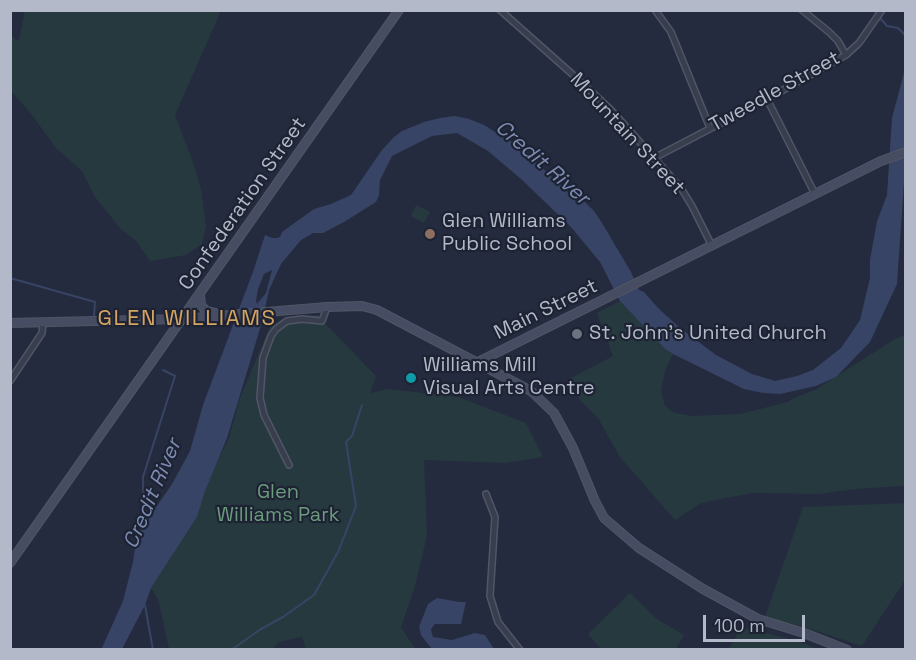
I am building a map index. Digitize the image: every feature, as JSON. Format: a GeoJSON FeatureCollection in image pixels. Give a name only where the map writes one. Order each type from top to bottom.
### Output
{"type":"FeatureCollection","features":[{"type":"Feature","properties":{"kind":"main road","name":"Confederation Street"},"geometry":{"type":"LineString","coordinates":[[10,563],[399,10]]}},
{"type":"Feature","properties":{"kind":"main road","name":"Main Street"},"geometry":{"type":"LineString","coordinates":[[10,323],[182,319],[362,306],[377,310],[478,363],[881,161],[906,152]]}},
{"type":"Feature","properties":{"kind":"main road"},"geometry":{"type":"LineString","coordinates":[[200,295],[201,305],[206,312],[225,315]]}},
{"type":"Feature","properties":{"kind":"main road"},"geometry":{"type":"LineString","coordinates":[[478,363],[531,391],[554,413],[573,448],[604,518],[639,548],[702,590],[758,619],[804,633],[847,650]]}},
{"type":"Feature","properties":{"kind":"street","name":"Mountain Street"},"geometry":{"type":"LineString","coordinates":[[500,10],[603,102],[681,188],[712,246]]}},
{"type":"Feature","properties":{"kind":"street"},"geometry":{"type":"LineString","coordinates":[[655,10],[671,32],[710,128]]}},
{"type":"Feature","properties":{"kind":"street"},"geometry":{"type":"LineString","coordinates":[[802,10],[829,32],[846,54]]}},
{"type":"Feature","properties":{"kind":"street","name":"Tweedle Street"},"geometry":{"type":"LineString","coordinates":[[654,158],[767,99],[846,54],[859,43],[882,10]]}},
{"type":"Feature","properties":{"kind":"street"},"geometry":{"type":"LineString","coordinates":[[767,99],[815,194]]}},
{"type":"Feature","properties":{"kind":"street"},"geometry":{"type":"LineString","coordinates":[[289,465],[264,416],[260,398],[263,358],[276,329],[287,321],[302,319],[321,321],[327,307]]}},
{"type":"Feature","properties":{"kind":"street"},"geometry":{"type":"LineString","coordinates":[[10,381],[42,333],[43,323]]}},
{"type":"Feature","properties":{"kind":"street"},"geometry":{"type":"LineString","coordinates":[[486,494],[495,517],[490,596],[498,622],[520,650]]}},
{"type":"Feature","properties":{"kind":"street"},"geometry":{"type":"LineString","coordinates":[[10,547],[19,551]]}},
{"type":"Feature","properties":{"kind":"green space"},"geometry":{"type":"Polygon","coordinates":[[[25,10],[221,11],[175,115],[201,189],[206,226],[202,244],[186,255],[150,261],[137,242],[120,228],[95,197],[82,171],[56,148],[11,91],[11,36],[19,41],[25,10]]]}},
{"type":"Feature","properties":{"kind":"green space"},"geometry":{"type":"Polygon","coordinates":[[[416,205],[430,212],[424,223],[411,216],[416,205]]]}},
{"type":"Feature","properties":{"kind":"green space"},"geometry":{"type":"Polygon","coordinates":[[[620,301],[665,349],[673,354],[665,371],[661,390],[664,403],[675,413],[692,416],[740,414],[788,402],[815,390],[895,339],[905,335],[905,488],[903,486],[856,489],[818,494],[752,493],[701,503],[675,520],[619,456],[598,418],[579,399],[569,379],[613,356],[597,313],[620,301]]]}},
{"type":"Feature","properties":{"kind":"green space","name":"Glen Williams Park"},"geometry":{"type":"Polygon","coordinates":[[[317,315],[376,376],[370,393],[388,389],[458,397],[526,423],[543,457],[505,463],[424,460],[427,536],[415,586],[401,627],[415,649],[306,649],[302,637],[279,642],[272,649],[169,649],[159,602],[151,588],[197,517],[205,486],[229,438],[240,398],[271,324],[317,315]]]}},
{"type":"Feature","properties":{"kind":"green space"},"geometry":{"type":"Polygon","coordinates":[[[905,503],[905,580],[862,646],[765,617],[803,507],[905,503]]]}},
{"type":"Feature","properties":{"kind":"green space"},"geometry":{"type":"Polygon","coordinates":[[[630,593],[657,619],[684,635],[676,649],[601,649],[588,634],[630,593]]]}},
{"type":"Feature","properties":{"kind":"green space"},"geometry":{"type":"Polygon","coordinates":[[[741,627],[798,641],[817,649],[729,649],[741,627]]]}},
{"type":"Feature","properties":{"kind":"water","name":"Credit River"},"geometry":{"type":"Polygon","coordinates":[[[905,69],[906,174],[897,284],[870,342],[836,377],[816,386],[780,394],[744,389],[665,349],[620,301],[600,262],[571,227],[488,151],[457,133],[432,136],[392,156],[380,180],[376,202],[323,233],[313,233],[301,240],[281,264],[269,290],[262,322],[227,438],[197,517],[151,588],[145,605],[122,649],[101,650],[123,601],[137,535],[172,484],[190,451],[203,405],[265,235],[272,238],[280,237],[282,232],[314,209],[351,195],[382,150],[402,131],[424,122],[455,116],[484,125],[516,143],[571,195],[585,202],[594,211],[631,272],[639,290],[644,292],[658,308],[716,355],[752,374],[775,381],[813,370],[841,348],[860,320],[870,278],[870,260],[877,221],[887,195],[892,118],[905,69]],[[272,270],[264,274],[258,289],[257,304],[266,293],[272,270]]]}},
{"type":"Feature","properties":{"kind":"water"},"geometry":{"type":"Polygon","coordinates":[[[437,598],[466,602],[461,624],[435,624],[431,629],[433,637],[452,640],[475,633],[485,635],[494,649],[432,649],[421,635],[419,627],[428,604],[437,598]]]}},
{"type":"Feature","properties":{"kind":"waterway"},"geometry":{"type":"LineString","coordinates":[[881,19],[887,26],[898,28],[906,36]]}},
{"type":"Feature","properties":{"kind":"waterway"},"geometry":{"type":"LineString","coordinates":[[10,278],[95,302],[94,316]]}},
{"type":"Feature","properties":{"kind":"waterway"},"geometry":{"type":"LineString","coordinates":[[144,525],[143,477],[175,376],[163,370]]}},
{"type":"Feature","properties":{"kind":"waterway"},"geometry":{"type":"LineString","coordinates":[[231,650],[314,595],[338,552],[356,506],[346,442],[352,436],[362,405]]}},
{"type":"Feature","properties":{"kind":"waterway"},"geometry":{"type":"LineString","coordinates":[[145,605],[153,650]]}},
{"type":"Feature","properties":{"kind":"place","name":"Glen Williams Public School"},"geometry":{"type":"Point","coordinates":[430,234]}},
{"type":"Feature","properties":{"kind":"place","name":"St. John's United Church"},"geometry":{"type":"Point","coordinates":[577,334]}},
{"type":"Feature","properties":{"kind":"place","name":"Williams Mill Visual Arts Centre"},"geometry":{"type":"Point","coordinates":[411,378]}},
{"type":"Feature","properties":{"kind":"district","name":"GLEN WILLIAMS"},"geometry":{"type":"Point","coordinates":[187,319]}}]}
